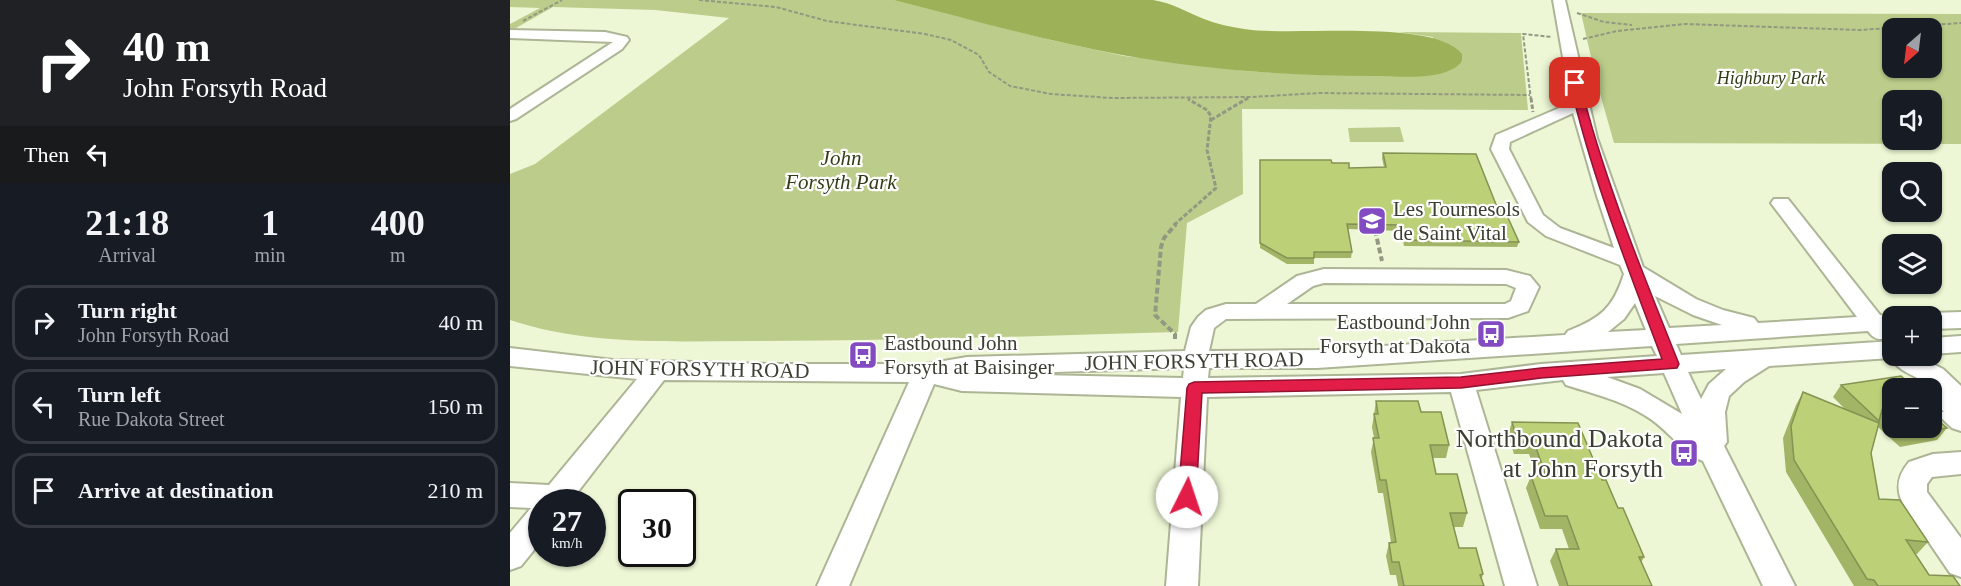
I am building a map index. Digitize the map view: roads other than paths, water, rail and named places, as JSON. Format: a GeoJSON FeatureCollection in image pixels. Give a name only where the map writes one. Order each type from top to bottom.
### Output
{"type":"FeatureCollection","features":[{"type":"Feature","properties":{"kind":"street"},"geometry":{"type":"LineString","coordinates":[[1559,0],[1579,105],[1599,173],[1632,266],[1671,364],[1779,586]]}},
{"type":"Feature","properties":{"kind":"street"},"geometry":{"type":"LineString","coordinates":[[510,116],[617,46],[622,40],[605,36],[514,29]]}},
{"type":"Feature","properties":{"kind":"street"},"geometry":{"type":"LineString","coordinates":[[1579,105],[1502,139],[1500,149],[1538,222],[1553,232],[1632,266],[1674,299],[1697,311],[1721,318],[1787,328]]}},
{"type":"Feature","properties":{"kind":"street"},"geometry":{"type":"LineString","coordinates":[[1781,203],[1882,329]]}},
{"type":"Feature","properties":{"kind":"street"},"geometry":{"type":"LineString","coordinates":[[1556,343],[1599,328],[1615,317],[1626,301],[1632,266]]}},
{"type":"Feature","properties":{"kind":"street"},"geometry":{"type":"LineString","coordinates":[[1182,586],[1196,360],[1200,331],[1209,318],[1227,311],[1262,310],[1508,311],[1520,306],[1528,287],[1522,281],[1506,277],[1324,276],[1310,279],[1262,310]]}},
{"type":"Feature","properties":{"kind":"street"},"geometry":{"type":"LineString","coordinates":[[1942,321],[1961,320]]}},
{"type":"Feature","properties":{"kind":"street","name":"JOHN FORSYTH ROAD"},"geometry":{"type":"LineString","coordinates":[[510,357],[561,365],[657,372],[926,373],[967,366],[1317,359],[1787,328],[1882,335]]}},
{"type":"Feature","properties":{"kind":"street","name":"JOHN FORSYTH ROAD"},"geometry":{"type":"LineString","coordinates":[[926,373],[962,382],[1194,388],[1461,383],[1541,373],[1767,357],[1882,336]]}},
{"type":"Feature","properties":{"kind":"street"},"geometry":{"type":"LineString","coordinates":[[1942,345],[1961,344]]}},
{"type":"Feature","properties":{"kind":"street"},"geometry":{"type":"LineString","coordinates":[[1717,461],[1712,435],[1712,412],[1719,387],[1733,375],[1767,357]]}},
{"type":"Feature","properties":{"kind":"street"},"geometry":{"type":"LineString","coordinates":[[1917,366],[1934,375],[1961,401]]}},
{"type":"Feature","properties":{"kind":"street"},"geometry":{"type":"LineString","coordinates":[[564,489],[657,372]]}},
{"type":"Feature","properties":{"kind":"street"},"geometry":{"type":"LineString","coordinates":[[833,586],[926,373]]}},
{"type":"Feature","properties":{"kind":"street"},"geometry":{"type":"LineString","coordinates":[[1541,373],[1599,383],[1651,404],[1675,422],[1717,461]]}},
{"type":"Feature","properties":{"kind":"street"},"geometry":{"type":"LineString","coordinates":[[1461,383],[1521,586]]}},
{"type":"Feature","properties":{"kind":"street"},"geometry":{"type":"LineString","coordinates":[[1942,403],[1961,421]]}},
{"type":"Feature","properties":{"kind":"street"},"geometry":{"type":"LineString","coordinates":[[1961,463],[1921,468],[1915,472],[1911,483],[1913,495],[1961,563]]}},
{"type":"Feature","properties":{"kind":"street"},"geometry":{"type":"LineString","coordinates":[[510,495],[528,500]]}},
{"type":"Feature","properties":{"kind":"street"},"geometry":{"type":"LineString","coordinates":[[510,556],[528,534]]}},
{"type":"Feature","properties":{"kind":"place","name":"Les Tournesols de Saint Vital"},"geometry":{"type":"Point","coordinates":[1372,221]}},
{"type":"Feature","properties":{"kind":"place","name":"Eastbound John Forsyth at Dakota"},"geometry":{"type":"Point","coordinates":[1491,334]}},
{"type":"Feature","properties":{"kind":"place","name":"Eastbound John Forsyth at Baisinger"},"geometry":{"type":"Point","coordinates":[863,355]}},
{"type":"Feature","properties":{"kind":"place","name":"Northbound Dakota at John Forsyth"},"geometry":{"type":"Point","coordinates":[1684,453]}},
{"type":"Feature","properties":{"kind":"park label","name":"Highbury Park"},"geometry":{"type":"Point","coordinates":[1771,78]}},
{"type":"Feature","properties":{"kind":"park label","name":"John Forsyth Park"},"geometry":{"type":"Point","coordinates":[841,170]}}]}
